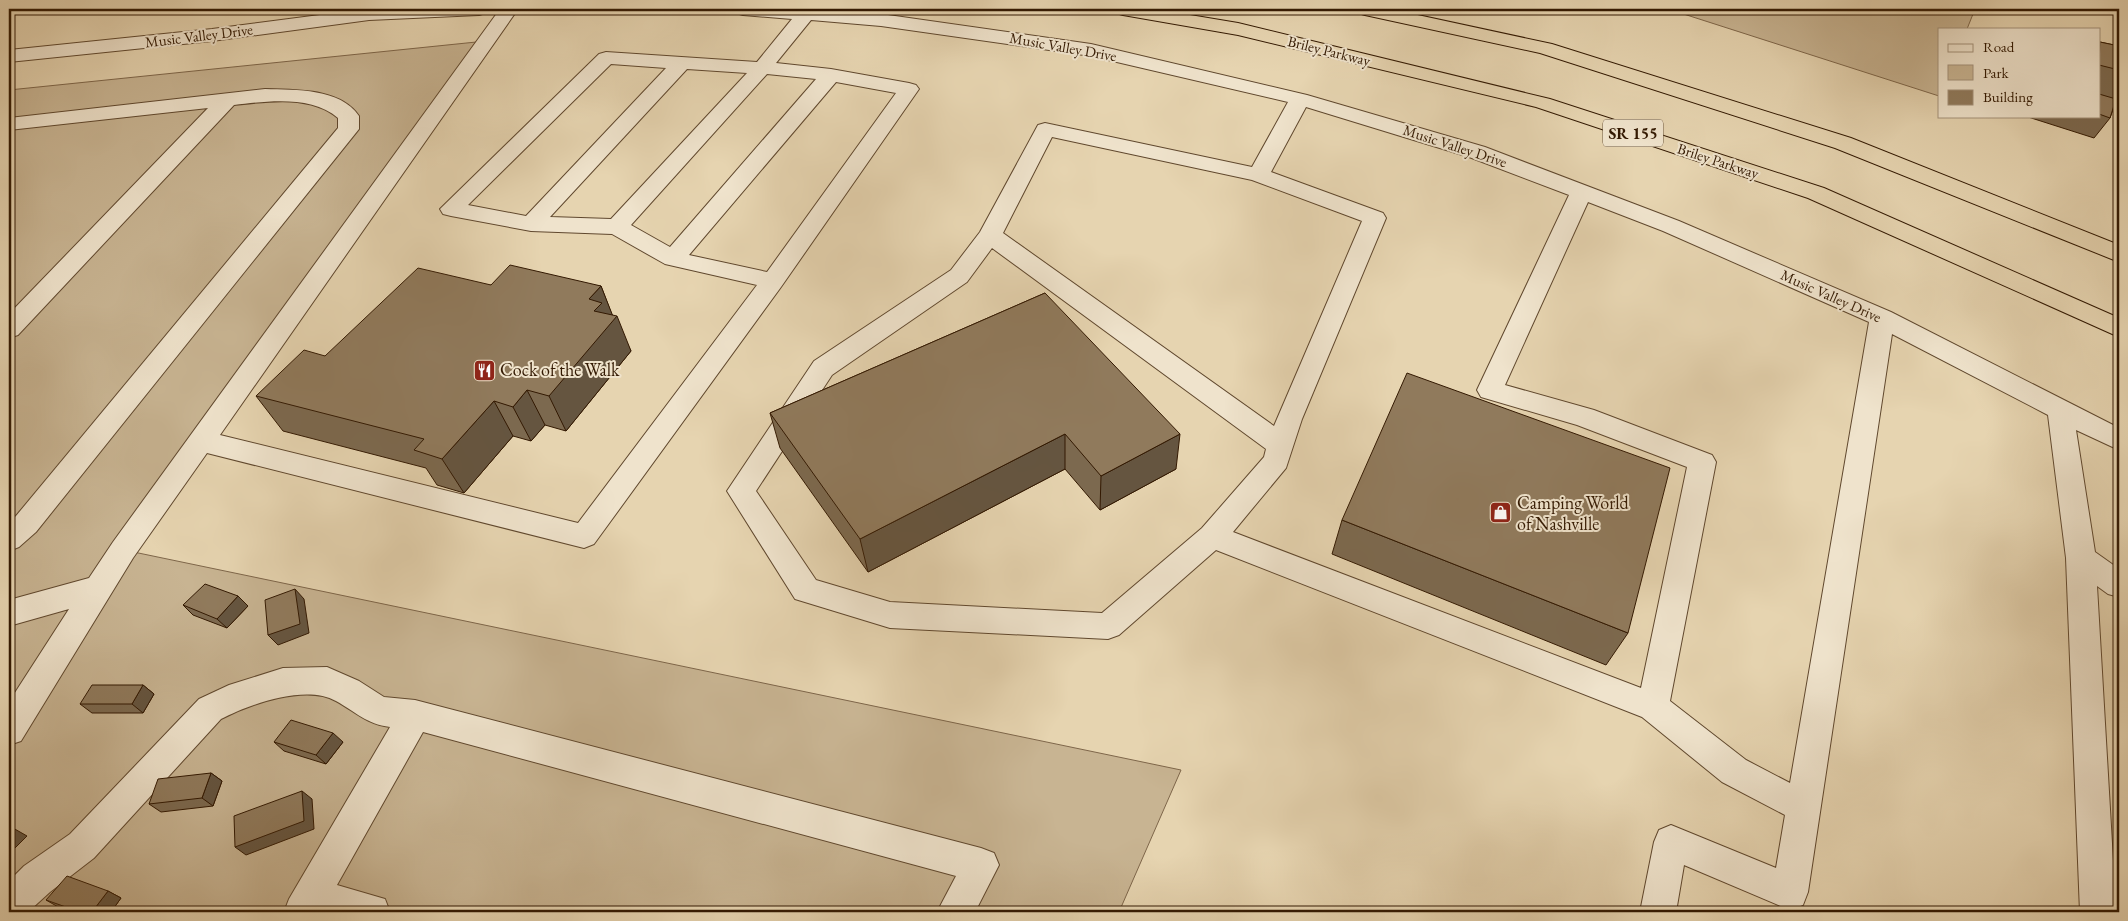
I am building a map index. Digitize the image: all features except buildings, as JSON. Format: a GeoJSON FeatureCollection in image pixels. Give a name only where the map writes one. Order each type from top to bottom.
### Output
{"type":"FeatureCollection","features":[{"type":"Feature","properties":{"kind":"highway","name":"Briley Parkway"},"geometry":{"type":"LineString","coordinates":[[1123,9],[1238,29],[1543,103],[1816,193],[2119,328]]}},
{"type":"Feature","properties":{"kind":"highway"},"geometry":{"type":"LineString","coordinates":[[1365,9],[1545,48],[1843,143],[2119,254]]}},
{"type":"Feature","properties":{"kind":"street","name":"Music Valley Drive"},"geometry":{"type":"LineString","coordinates":[[9,56],[212,35],[369,14],[479,9]]}},
{"type":"Feature","properties":{"kind":"street"},"geometry":{"type":"LineString","coordinates":[[9,730],[123,550],[509,9]]}},
{"type":"Feature","properties":{"kind":"street","name":"Music Valley Drive"},"geometry":{"type":"LineString","coordinates":[[743,9],[881,20],[1091,50],[1300,99],[1477,152],[1670,226],[1882,318],[2119,440]]}},
{"type":"Feature","properties":{"kind":"street"},"geometry":{"type":"LineString","coordinates":[[617,227],[762,68],[806,14]]}},
{"type":"Feature","properties":{"kind":"street"},"geometry":{"type":"LineString","coordinates":[[201,441],[584,536],[773,281],[909,89],[831,75],[762,68],[606,58],[451,209],[531,224],[617,227],[673,258],[773,281]]}},
{"type":"Feature","properties":{"kind":"street"},"geometry":{"type":"LineString","coordinates":[[531,224],[682,63]]}},
{"type":"Feature","properties":{"kind":"street"},"geometry":{"type":"LineString","coordinates":[[673,258],[831,75]]}},
{"type":"Feature","properties":{"kind":"street"},"geometry":{"type":"LineString","coordinates":[[9,141],[19,123],[265,95],[306,97],[335,104],[349,116],[348,129],[32,517],[9,539]]}},
{"type":"Feature","properties":{"kind":"street"},"geometry":{"type":"LineString","coordinates":[[9,330],[229,98]]}},
{"type":"Feature","properties":{"kind":"street"},"geometry":{"type":"LineString","coordinates":[[1258,175],[1300,99]]}},
{"type":"Feature","properties":{"kind":"street"},"geometry":{"type":"LineString","coordinates":[[1045,129],[1258,175],[1375,218],[1289,419],[1276,461],[1212,536],[1108,626],[890,615],[806,590],[741,491],[823,368],[959,276],[990,235],[1045,129]]}},
{"type":"Feature","properties":{"kind":"street"},"geometry":{"type":"LineString","coordinates":[[1581,192],[1490,390],[1585,417],[1702,462],[1653,707]]}},
{"type":"Feature","properties":{"kind":"street"},"geometry":{"type":"LineString","coordinates":[[990,235],[1281,445]]}},
{"type":"Feature","properties":{"kind":"street"},"geometry":{"type":"LineString","coordinates":[[1658,912],[1671,842],[1790,892],[1882,318]]}},
{"type":"Feature","properties":{"kind":"street"},"geometry":{"type":"LineString","coordinates":[[2060,410],[2081,558],[2098,912]]}},
{"type":"Feature","properties":{"kind":"street"},"geometry":{"type":"LineString","coordinates":[[1212,536],[1653,707],[1734,771],[1803,807]]}},
{"type":"Feature","properties":{"kind":"street"},"geometry":{"type":"LineString","coordinates":[[2081,558],[2119,585]]}},
{"type":"Feature","properties":{"kind":"street"},"geometry":{"type":"LineString","coordinates":[[9,613],[99,588]]}},
{"type":"Feature","properties":{"kind":"street"},"geometry":{"type":"LineString","coordinates":[[9,905],[37,879],[82,846],[181,738],[210,710],[229,699],[283,682],[327,680],[348,691],[378,711],[415,715],[980,865],[955,912]]}},
{"type":"Feature","properties":{"kind":"street"},"geometry":{"type":"LineString","coordinates":[[372,912],[307,904],[415,715]]}},
{"type":"Feature","properties":{"kind":"green space"},"geometry":{"type":"Polygon","coordinates":[[[1668,9],[1975,9],[1967,28],[1938,28],[1938,96],[1668,9]]]}},
{"type":"Feature","properties":{"kind":"green space"},"geometry":{"type":"Polygon","coordinates":[[[486,41],[124,550],[1181,770],[1119,912],[9,912],[9,90],[486,41]]]}},
{"type":"Feature","properties":{"kind":"place","name":"Cock of the Walk"},"geometry":{"type":"Point","coordinates":[484,370]}},
{"type":"Feature","properties":{"kind":"place","name":"Camping World of Nashville"},"geometry":{"type":"Point","coordinates":[1501,513]}}]}
